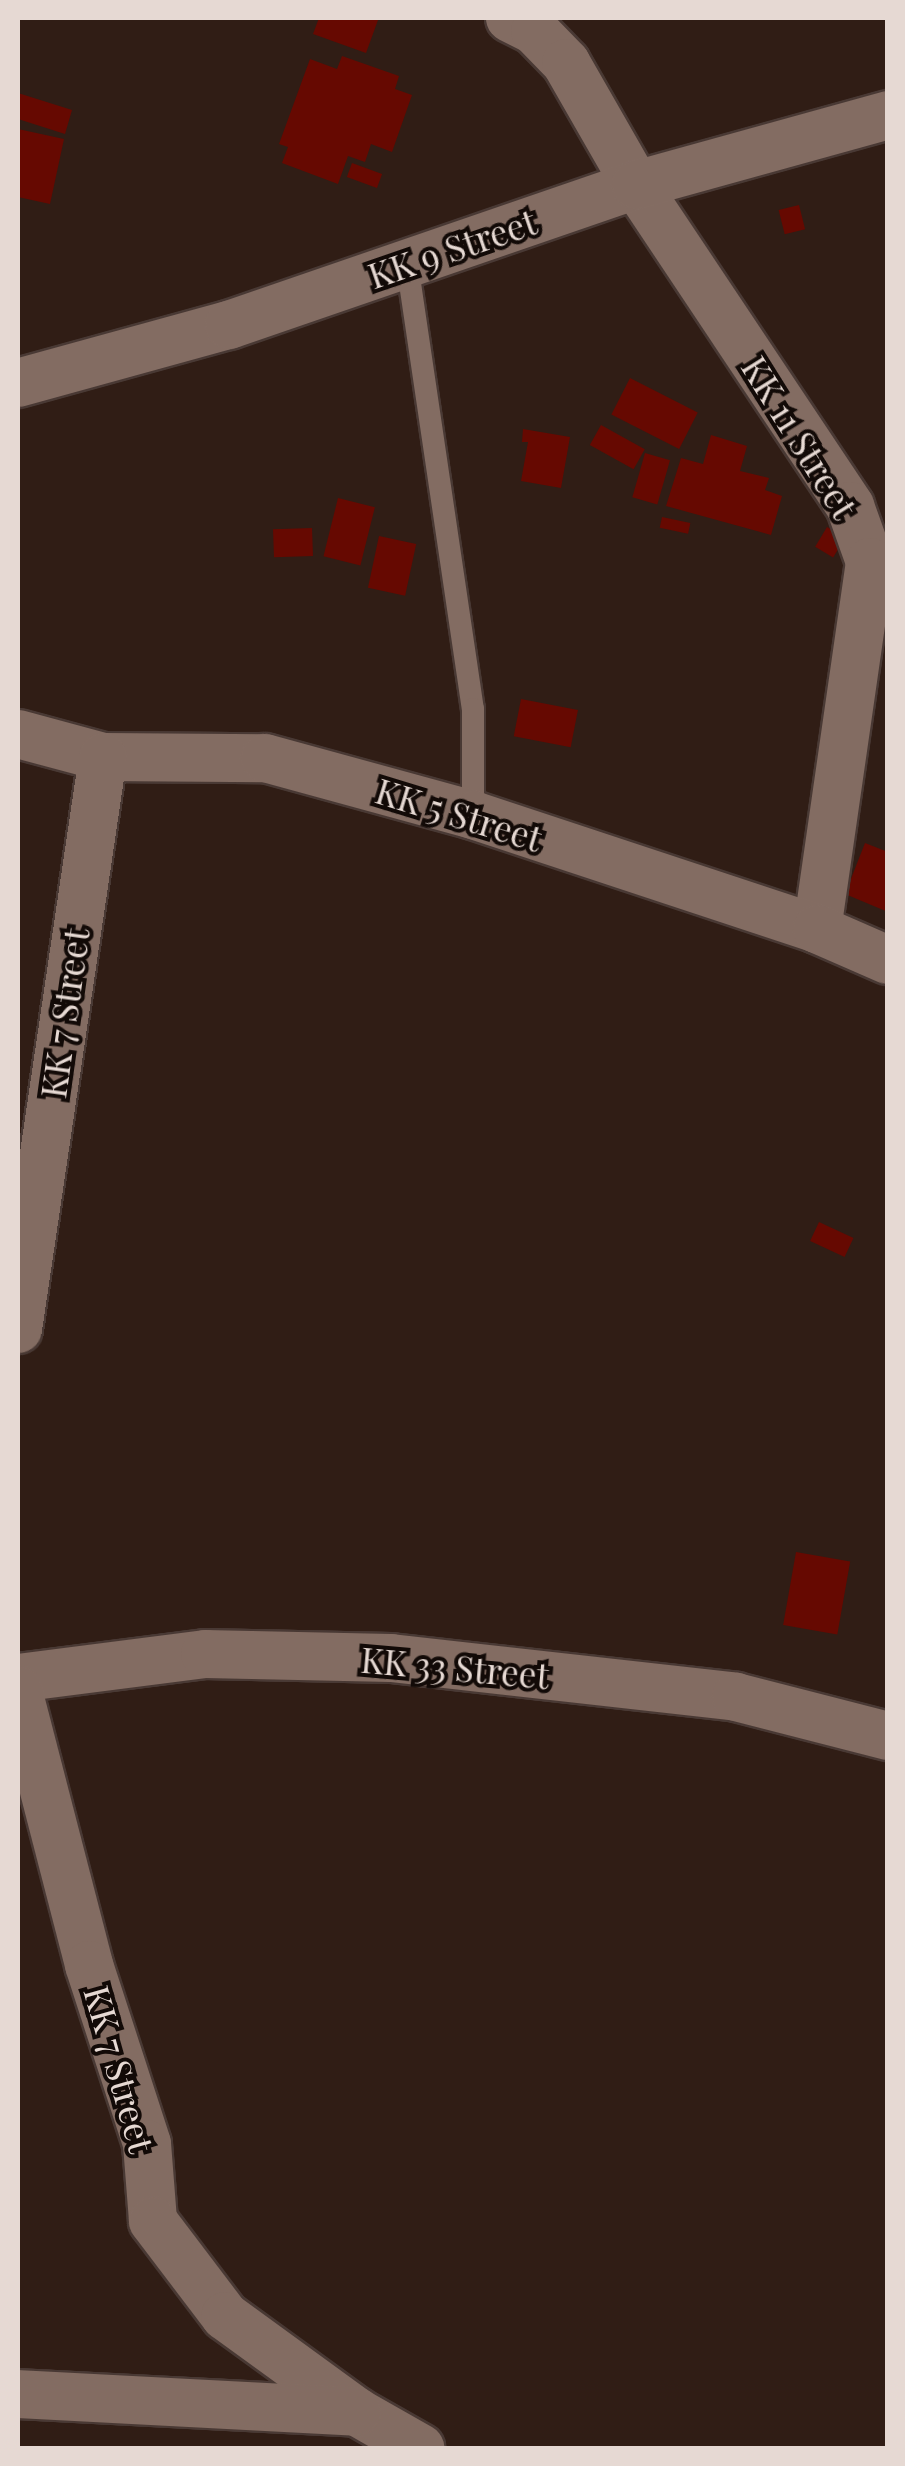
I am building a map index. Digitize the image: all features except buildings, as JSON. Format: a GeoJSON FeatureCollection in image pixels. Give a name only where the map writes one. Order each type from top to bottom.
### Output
{"type":"FeatureCollection","features":[{"type":"Feature","properties":{"kind":"street","name":"KK 11 Street"},"geometry":{"type":"LineString","coordinates":[[510,18],[535,31],[566,62],[636,185],[850,506],[870,562],[817,929]]}},
{"type":"Feature","properties":{"kind":"street","name":"KK 9 Street"},"geometry":{"type":"LineString","coordinates":[[18,382],[229,325],[636,185],[888,115]]}},
{"type":"Feature","properties":{"kind":"street","name":"KK 5 Street"},"geometry":{"type":"LineString","coordinates":[[18,734],[103,757],[265,758],[473,815],[817,929],[888,960]]}},
{"type":"Feature","properties":{"kind":"street","name":"KK 7 Street"},"geometry":{"type":"LineString","coordinates":[[18,1329],[103,757]]}},
{"type":"Feature","properties":{"kind":"street","name":"KK 33 Street"},"geometry":{"type":"LineString","coordinates":[[18,1678],[205,1654],[391,1658],[736,1698],[888,1736]]}},
{"type":"Feature","properties":{"kind":"street","name":"KK 7 Street"},"geometry":{"type":"LineString","coordinates":[[18,1690],[89,1964],[147,2144],[152,2221],[225,2316],[357,2412],[420,2448]]}},
{"type":"Feature","properties":{"kind":"street"},"geometry":{"type":"LineString","coordinates":[[18,2394],[357,2412]]}},
{"type":"Feature","properties":{"kind":"lane"},"geometry":{"type":"LineString","coordinates":[[408,263],[473,710],[473,815]]}}]}
